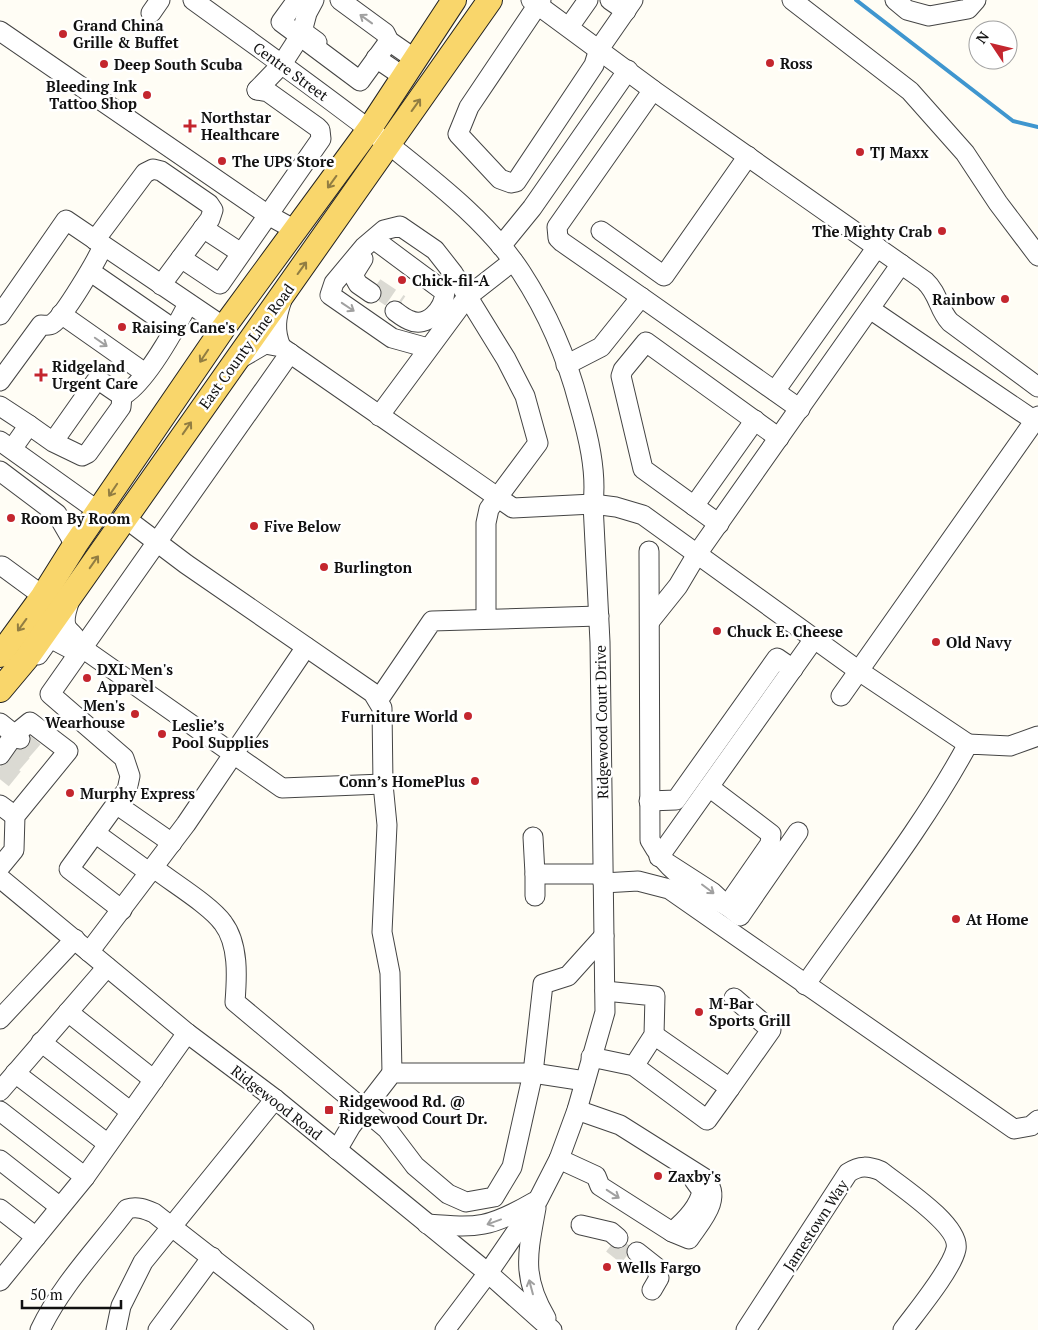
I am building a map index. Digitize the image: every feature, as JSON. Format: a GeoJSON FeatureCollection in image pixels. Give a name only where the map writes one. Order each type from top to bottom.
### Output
{"type":"FeatureCollection","features":[{"type":"Feature","properties":{"kind":"main road","name":"East County Line Road"},"geometry":{"type":"LineString","coordinates":[[0,655],[44,596],[75,545],[224,327],[297,231],[370,128],[454,0]]}},
{"type":"Feature","properties":{"kind":"main road","name":"East County Line Road"},"geometry":{"type":"LineString","coordinates":[[8,681],[72,594],[229,368],[490,0]]}},
{"type":"Feature","properties":{"kind":"street"},"geometry":{"type":"LineString","coordinates":[[297,0],[281,22],[360,81],[389,41]]}},
{"type":"Feature","properties":{"kind":"street"},"geometry":{"type":"LineString","coordinates":[[314,0],[307,13],[303,28],[306,34],[346,64],[350,74]]}},
{"type":"Feature","properties":{"kind":"street"},"geometry":{"type":"LineString","coordinates":[[340,0],[386,33],[389,41],[410,68]]}},
{"type":"Feature","properties":{"kind":"street"},"geometry":{"type":"LineString","coordinates":[[569,28],[588,0]]}},
{"type":"Feature","properties":{"kind":"street"},"geometry":{"type":"LineString","coordinates":[[610,0],[630,5],[599,49],[594,65],[516,182],[504,182],[458,134],[469,107],[536,1],[569,28],[599,49],[628,70],[653,90],[934,289],[945,317],[950,322],[1038,387]]}},
{"type":"Feature","properties":{"kind":"street"},"geometry":{"type":"LineString","coordinates":[[792,0],[910,90],[965,153],[998,203],[1038,256]]}},
{"type":"Feature","properties":{"kind":"street"},"geometry":{"type":"LineString","coordinates":[[895,0],[907,10],[929,16],[968,8],[976,0]]}},
{"type":"Feature","properties":{"kind":"street","name":"Centre Street"},"geometry":{"type":"LineString","coordinates":[[195,1],[370,128],[388,144]]}},
{"type":"Feature","properties":{"kind":"street"},"geometry":{"type":"LineString","coordinates":[[0,31],[268,215],[297,231]]}},
{"type":"Feature","properties":{"kind":"street"},"geometry":{"type":"LineString","coordinates":[[181,258],[220,284],[316,147],[321,134],[317,127],[268,92],[257,90],[282,64],[300,36]]}},
{"type":"Feature","properties":{"kind":"street"},"geometry":{"type":"LineString","coordinates":[[376,58],[410,68]]}},
{"type":"Feature","properties":{"kind":"street"},"geometry":{"type":"LineString","coordinates":[[501,246],[532,208],[628,70]]}},
{"type":"Feature","properties":{"kind":"street"},"geometry":{"type":"LineString","coordinates":[[653,90],[557,227],[557,233],[562,242],[800,408]]}},
{"type":"Feature","properties":{"kind":"street","name":"Ridgewood Court Drive"},"geometry":{"type":"LineString","coordinates":[[388,144],[440,186],[485,227],[513,261],[552,326],[588,436],[595,492],[593,504],[599,616],[605,1012],[577,1110],[559,1159],[538,1200],[488,1273],[445,1330]]}},
{"type":"Feature","properties":{"kind":"street"},"geometry":{"type":"LineString","coordinates":[[600,231],[664,276],[748,156]]}},
{"type":"Feature","properties":{"kind":"street"},"geometry":{"type":"LineString","coordinates":[[0,381],[41,325],[52,324],[61,314],[91,272],[99,243],[145,173],[152,169],[161,170],[209,204],[212,210],[210,219],[160,285]]}},
{"type":"Feature","properties":{"kind":"street"},"geometry":{"type":"LineString","coordinates":[[0,315],[71,214],[99,243],[224,327]]}},
{"type":"Feature","properties":{"kind":"street"},"geometry":{"type":"LineString","coordinates":[[428,348],[392,338],[330,295],[334,283],[364,247],[384,230],[392,226],[400,226],[435,250],[453,273],[506,359],[525,396],[538,443],[490,509],[486,523],[486,618]]}},
{"type":"Feature","properties":{"kind":"street"},"geometry":{"type":"LineString","coordinates":[[203,228],[241,253]]}},
{"type":"Feature","properties":{"kind":"street"},"geometry":{"type":"LineString","coordinates":[[373,290],[360,275],[359,264],[388,236],[399,233],[453,273]]}},
{"type":"Feature","properties":{"kind":"street"},"geometry":{"type":"LineString","coordinates":[[379,243],[445,292],[440,308],[428,320],[398,307]]}},
{"type":"Feature","properties":{"kind":"street"},"geometry":{"type":"LineString","coordinates":[[775,391],[877,247]]}},
{"type":"Feature","properties":{"kind":"street"},"geometry":{"type":"LineString","coordinates":[[379,416],[467,296],[513,261]]}},
{"type":"Feature","properties":{"kind":"street"},"geometry":{"type":"LineString","coordinates":[[650,621],[678,586],[697,554],[901,264]]}},
{"type":"Feature","properties":{"kind":"street"},"geometry":{"type":"LineString","coordinates":[[91,272],[175,330]]}},
{"type":"Feature","properties":{"kind":"street"},"geometry":{"type":"LineString","coordinates":[[285,291],[276,321],[276,332],[285,350]]}},
{"type":"Feature","properties":{"kind":"street"},"geometry":{"type":"LineString","coordinates":[[566,365],[601,347],[641,297]]}},
{"type":"Feature","properties":{"kind":"street"},"geometry":{"type":"LineString","coordinates":[[122,396],[133,390],[175,330],[188,304]]}},
{"type":"Feature","properties":{"kind":"street"},"geometry":{"type":"LineString","coordinates":[[841,696],[1036,418],[870,309]]}},
{"type":"Feature","properties":{"kind":"street"},"geometry":{"type":"LineString","coordinates":[[61,314],[145,373]]}},
{"type":"Feature","properties":{"kind":"street"},"geometry":{"type":"LineString","coordinates":[[719,524],[643,469],[621,376],[623,370],[646,342],[779,438]]}},
{"type":"Feature","properties":{"kind":"street"},"geometry":{"type":"LineString","coordinates":[[229,368],[258,346],[265,344],[285,350],[513,508],[593,504],[616,507],[643,514],[859,671],[968,744],[1010,746],[1038,736]]}},
{"type":"Feature","properties":{"kind":"street"},"geometry":{"type":"LineString","coordinates":[[122,910],[69,869],[127,790],[130,776],[124,758],[50,694],[80,647],[156,540],[285,350]]}},
{"type":"Feature","properties":{"kind":"street"},"geometry":{"type":"LineString","coordinates":[[53,442],[96,382],[103,383],[122,396]]}},
{"type":"Feature","properties":{"kind":"street"},"geometry":{"type":"LineString","coordinates":[[0,406],[53,442],[82,456],[88,453],[121,407],[122,396]]}},
{"type":"Feature","properties":{"kind":"street"},"geometry":{"type":"LineString","coordinates":[[694,506],[755,420]]}},
{"type":"Feature","properties":{"kind":"street"},"geometry":{"type":"LineString","coordinates":[[29,425],[6,445],[98,511]]}},
{"type":"Feature","properties":{"kind":"street"},"geometry":{"type":"LineString","coordinates":[[0,471],[57,514],[75,545]]}},
{"type":"Feature","properties":{"kind":"street"},"geometry":{"type":"LineString","coordinates":[[125,518],[186,564],[379,699],[382,708],[383,784],[387,826],[382,932],[390,973],[392,1074],[364,1108],[337,1150]]}},
{"type":"Feature","properties":{"kind":"street"},"geometry":{"type":"LineString","coordinates":[[649,551],[648,801],[650,840],[663,860],[712,892],[740,916],[798,832]]}},
{"type":"Feature","properties":{"kind":"street"},"geometry":{"type":"LineString","coordinates":[[2,566],[44,596]]}},
{"type":"Feature","properties":{"kind":"street"},"geometry":{"type":"LineString","coordinates":[[72,594],[65,617],[67,627],[77,638],[80,647],[282,788],[383,784]]}},
{"type":"Feature","properties":{"kind":"street"},"geometry":{"type":"LineString","coordinates":[[379,699],[432,621],[599,616]]}},
{"type":"Feature","properties":{"kind":"street"},"geometry":{"type":"LineString","coordinates":[[8,681],[33,662],[50,638],[69,648],[80,647]]}},
{"type":"Feature","properties":{"kind":"street"},"geometry":{"type":"LineString","coordinates":[[663,860],[709,787],[814,639]]}},
{"type":"Feature","properties":{"kind":"street"},"geometry":{"type":"LineString","coordinates":[[89,952],[172,843],[306,647]]}},
{"type":"Feature","properties":{"kind":"street"},"geometry":{"type":"LineString","coordinates":[[648,801],[676,800],[777,658],[793,669]]}},
{"type":"Feature","properties":{"kind":"street"},"geometry":{"type":"LineString","coordinates":[[0,723],[10,746],[30,722],[68,751],[37,776],[7,811],[14,850],[0,867]]}},
{"type":"Feature","properties":{"kind":"street"},"geometry":{"type":"LineString","coordinates":[[805,985],[952,774],[968,744]]}},
{"type":"Feature","properties":{"kind":"street"},"geometry":{"type":"LineString","coordinates":[[709,787],[769,830],[772,839],[727,906]]}},
{"type":"Feature","properties":{"kind":"street"},"geometry":{"type":"LineString","coordinates":[[116,804],[172,843]]}},
{"type":"Feature","properties":{"kind":"street"},"geometry":{"type":"LineString","coordinates":[[95,834],[152,870],[215,914],[224,924],[233,950],[237,977],[235,1002],[364,1108],[387,1129],[415,1166],[448,1194],[466,1202],[494,1197],[512,1166],[534,1073],[543,984],[568,976],[604,936]]}},
{"type":"Feature","properties":{"kind":"street"},"geometry":{"type":"LineString","coordinates":[[534,837],[535,896]]}},
{"type":"Feature","properties":{"kind":"street"},"geometry":{"type":"LineString","coordinates":[[535,874],[638,881],[669,889],[1014,1128],[1030,1126],[1038,1120]]}},
{"type":"Feature","properties":{"kind":"street","name":"Ridgewood Road"},"geometry":{"type":"LineString","coordinates":[[0,878],[187,1033],[275,1099],[488,1273],[552,1330]]}},
{"type":"Feature","properties":{"kind":"street"},"geometry":{"type":"LineString","coordinates":[[0,1019],[74,939]]}},
{"type":"Feature","properties":{"kind":"street"},"geometry":{"type":"LineString","coordinates":[[0,1091],[107,967]]}},
{"type":"Feature","properties":{"kind":"street"},"geometry":{"type":"LineString","coordinates":[[605,991],[655,996],[654,1035],[634,1066]]}},
{"type":"Feature","properties":{"kind":"street"},"geometry":{"type":"LineString","coordinates":[[591,1056],[634,1066],[707,1120],[771,1030],[734,998]]}},
{"type":"Feature","properties":{"kind":"street"},"geometry":{"type":"LineString","coordinates":[[68,1012],[154,1080]]}},
{"type":"Feature","properties":{"kind":"street"},"geometry":{"type":"LineString","coordinates":[[4,1269],[36,1237],[85,1176],[187,1033]]}},
{"type":"Feature","properties":{"kind":"street"},"geometry":{"type":"LineString","coordinates":[[654,1035],[730,1088]]}},
{"type":"Feature","properties":{"kind":"street"},"geometry":{"type":"LineString","coordinates":[[41,1042],[131,1112]]}},
{"type":"Feature","properties":{"kind":"street"},"geometry":{"type":"LineString","coordinates":[[15,1073],[108,1144]]}},
{"type":"Feature","properties":{"kind":"street"},"geometry":{"type":"LineString","coordinates":[[392,1074],[534,1073],[585,1081]]}},
{"type":"Feature","properties":{"kind":"street"},"geometry":{"type":"LineString","coordinates":[[116,1330],[121,1306],[143,1262],[275,1099]]}},
{"type":"Feature","properties":{"kind":"street"},"geometry":{"type":"LineString","coordinates":[[0,1110],[85,1176]]}},
{"type":"Feature","properties":{"kind":"street"},"geometry":{"type":"LineString","coordinates":[[559,1159],[596,1176],[600,1186],[672,1232],[689,1239],[710,1207],[714,1194],[710,1184],[620,1125],[577,1110]]}},
{"type":"Feature","properties":{"kind":"street"},"geometry":{"type":"LineString","coordinates":[[0,1160],[60,1207]]}},
{"type":"Feature","properties":{"kind":"street","name":"Jamestown Way"},"geometry":{"type":"LineString","coordinates":[[746,1330],[848,1173],[855,1168],[868,1166],[881,1171],[944,1222],[955,1235],[957,1248],[952,1261],[904,1330]]}},
{"type":"Feature","properties":{"kind":"street"},"geometry":{"type":"LineString","coordinates":[[427,1224],[475,1227],[492,1223],[538,1200]]}},
{"type":"Feature","properties":{"kind":"street"},"geometry":{"type":"LineString","coordinates":[[538,1200],[528,1255],[528,1275],[535,1299],[552,1330]]}},
{"type":"Feature","properties":{"kind":"street"},"geometry":{"type":"LineString","coordinates":[[40,1330],[48,1313],[83,1262],[127,1209],[141,1208],[154,1213],[172,1226],[304,1330]]}},
{"type":"Feature","properties":{"kind":"street"},"geometry":{"type":"LineString","coordinates":[[0,1209],[36,1237]]}},
{"type":"Feature","properties":{"kind":"street"},"geometry":{"type":"LineString","coordinates":[[158,1330],[212,1257]]}},
{"type":"Feature","properties":{"kind":"waterway"},"geometry":{"type":"LineString","coordinates":[[856,0],[1013,121],[1038,127]]}},
{"type":"Feature","properties":{"kind":"tunnel"},"geometry":{"type":"LineString","coordinates":[[375,287],[400,304]]}},
{"type":"Feature","properties":{"kind":"tunnel"},"geometry":{"type":"LineString","coordinates":[[20,739],[41,757]]}},
{"type":"Feature","properties":{"kind":"tunnel"},"geometry":{"type":"LineString","coordinates":[[9,753],[30,771]]}},
{"type":"Feature","properties":{"kind":"tunnel"},"geometry":{"type":"LineString","coordinates":[[0,767],[21,784]]}},
{"type":"Feature","properties":{"kind":"tunnel"},"geometry":{"type":"LineString","coordinates":[[612,1244],[631,1259]]}},
{"type":"Feature","properties":{"kind":"place","name":"Grand China Grille & Buffet"},"geometry":{"type":"Point","coordinates":[63,34]}},
{"type":"Feature","properties":{"kind":"place","name":"Ross"},"geometry":{"type":"Point","coordinates":[770,63]}},
{"type":"Feature","properties":{"kind":"place","name":"Deep South Scuba"},"geometry":{"type":"Point","coordinates":[104,64]}},
{"type":"Feature","properties":{"kind":"place","name":"Bleeding Ink Tattoo Shop"},"geometry":{"type":"Point","coordinates":[147,95]}},
{"type":"Feature","properties":{"kind":"place","name":"Northstar Healthcare"},"geometry":{"type":"Point","coordinates":[190,126]}},
{"type":"Feature","properties":{"kind":"place","name":"TJ Maxx"},"geometry":{"type":"Point","coordinates":[860,152]}},
{"type":"Feature","properties":{"kind":"place","name":"The UPS Store"},"geometry":{"type":"Point","coordinates":[222,161]}},
{"type":"Feature","properties":{"kind":"place","name":"The Mighty Crab"},"geometry":{"type":"Point","coordinates":[942,231]}},
{"type":"Feature","properties":{"kind":"place","name":"Chick-fil-A"},"geometry":{"type":"Point","coordinates":[402,280]}},
{"type":"Feature","properties":{"kind":"place","name":"Rainbow"},"geometry":{"type":"Point","coordinates":[1005,299]}},
{"type":"Feature","properties":{"kind":"place","name":"Raising Cane's"},"geometry":{"type":"Point","coordinates":[122,327]}},
{"type":"Feature","properties":{"kind":"place","name":"Ridgeland Urgent Care"},"geometry":{"type":"Point","coordinates":[41,375]}},
{"type":"Feature","properties":{"kind":"place","name":"Room By Room"},"geometry":{"type":"Point","coordinates":[11,518]}},
{"type":"Feature","properties":{"kind":"place","name":"Five Below"},"geometry":{"type":"Point","coordinates":[254,526]}},
{"type":"Feature","properties":{"kind":"place","name":"Burlington"},"geometry":{"type":"Point","coordinates":[324,567]}},
{"type":"Feature","properties":{"kind":"place","name":"Chuck E. Cheese"},"geometry":{"type":"Point","coordinates":[717,631]}},
{"type":"Feature","properties":{"kind":"place","name":"Old Navy"},"geometry":{"type":"Point","coordinates":[936,642]}},
{"type":"Feature","properties":{"kind":"place","name":"DXL Men's Apparel"},"geometry":{"type":"Point","coordinates":[87,678]}},
{"type":"Feature","properties":{"kind":"place","name":"Men's Wearhouse"},"geometry":{"type":"Point","coordinates":[135,714]}},
{"type":"Feature","properties":{"kind":"place","name":"Furniture World"},"geometry":{"type":"Point","coordinates":[468,716]}},
{"type":"Feature","properties":{"kind":"place","name":"Leslie’s Pool Supplies"},"geometry":{"type":"Point","coordinates":[162,734]}},
{"type":"Feature","properties":{"kind":"place","name":"Conn’s HomePlus"},"geometry":{"type":"Point","coordinates":[475,781]}},
{"type":"Feature","properties":{"kind":"place","name":"Murphy Express"},"geometry":{"type":"Point","coordinates":[70,793]}},
{"type":"Feature","properties":{"kind":"place","name":"At Home"},"geometry":{"type":"Point","coordinates":[956,919]}},
{"type":"Feature","properties":{"kind":"place","name":"M-Bar Sports Grill"},"geometry":{"type":"Point","coordinates":[699,1012]}},
{"type":"Feature","properties":{"kind":"place","name":"Ridgewood Rd. @ Ridgewood Court Dr."},"geometry":{"type":"Point","coordinates":[329,1110]}},
{"type":"Feature","properties":{"kind":"place","name":"Zaxby's"},"geometry":{"type":"Point","coordinates":[658,1176]}},
{"type":"Feature","properties":{"kind":"place","name":"Wells Fargo"},"geometry":{"type":"Point","coordinates":[607,1267]}}]}
